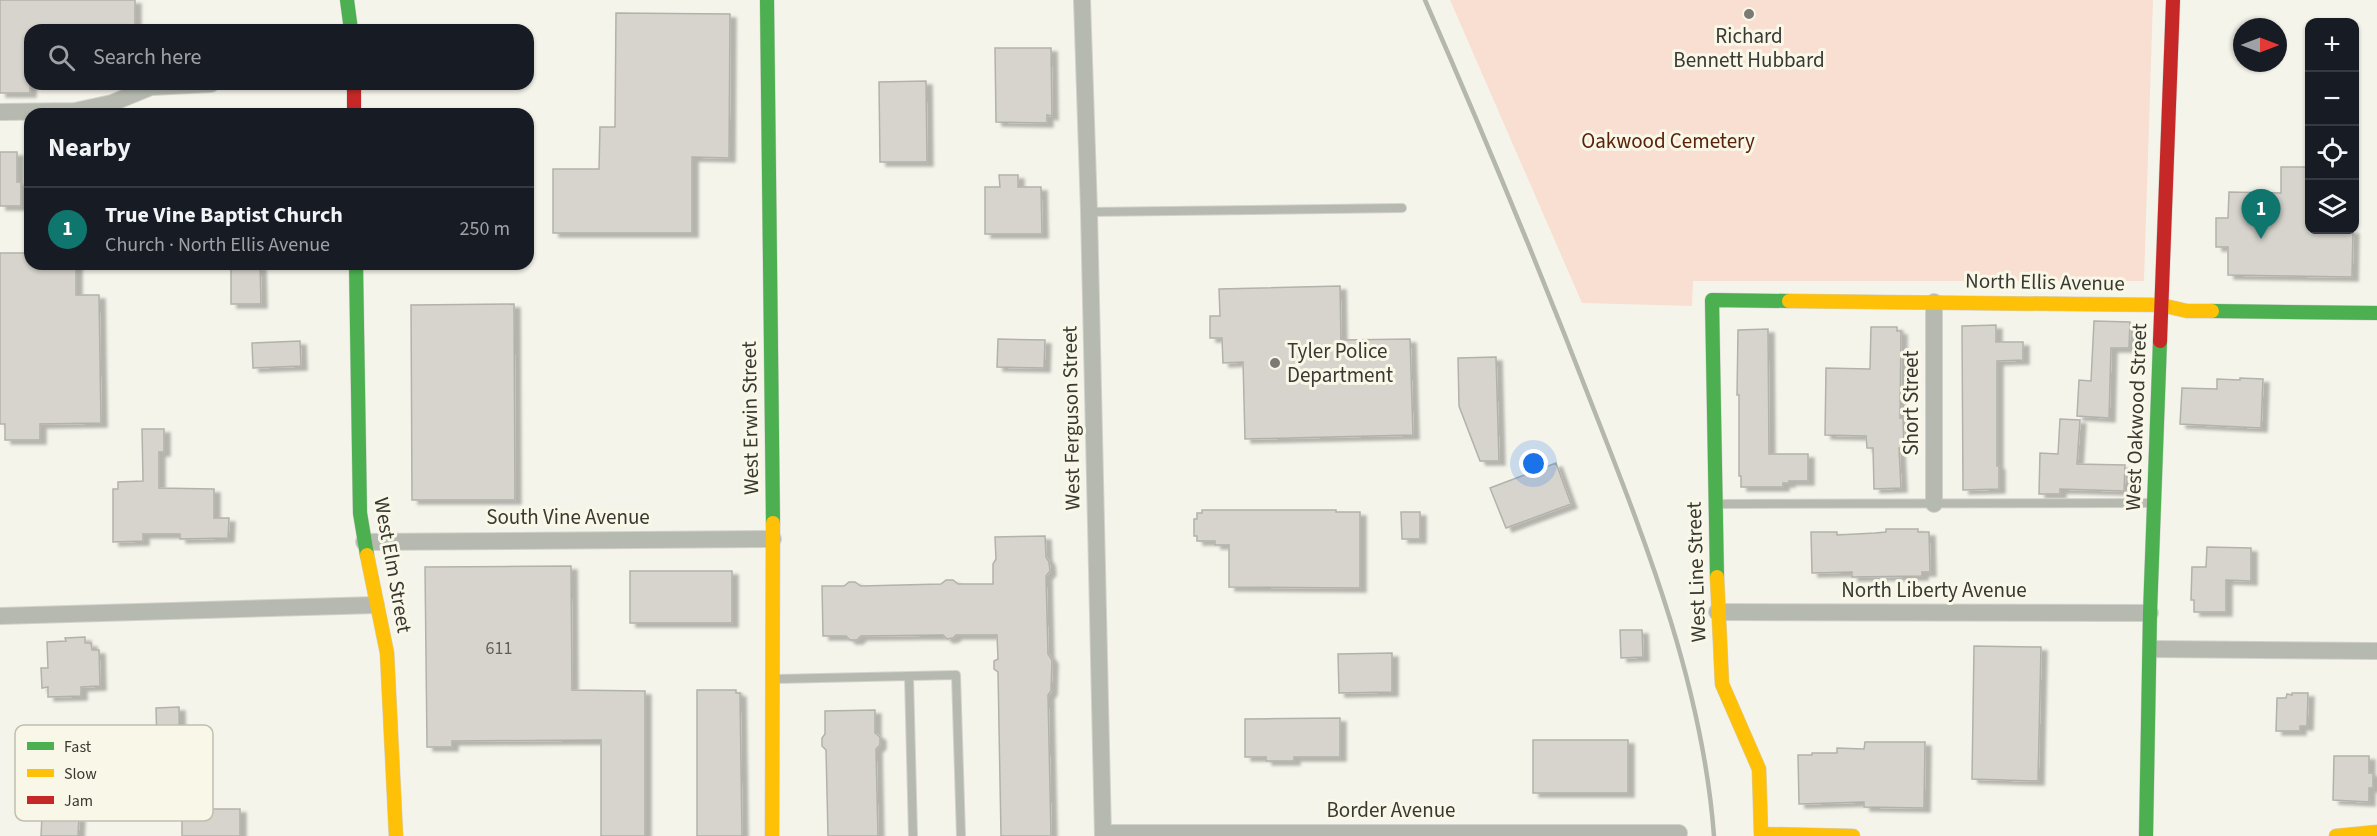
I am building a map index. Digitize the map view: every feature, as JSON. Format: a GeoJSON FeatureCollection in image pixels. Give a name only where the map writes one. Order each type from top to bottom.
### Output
{"type":"FeatureCollection","features":[{"type":"Feature","properties":{"kind":"street"},"geometry":{"type":"LineString","coordinates":[[347,0],[350,24]]}},
{"type":"Feature","properties":{"kind":"street","name":"West Erwin Street"},"geometry":{"type":"LineString","coordinates":[[768,0],[773,539],[772,836]]}},
{"type":"Feature","properties":{"kind":"street","name":"West Ferguson Street"},"geometry":{"type":"LineString","coordinates":[[1082,0],[1103,834]]}},
{"type":"Feature","properties":{"kind":"street","name":"West Oakwood Street"},"geometry":{"type":"LineString","coordinates":[[2146,836],[2150,613],[2174,0]]}},
{"type":"Feature","properties":{"kind":"street"},"geometry":{"type":"LineString","coordinates":[[89,108],[112,103],[144,90]]}},
{"type":"Feature","properties":{"kind":"street"},"geometry":{"type":"LineString","coordinates":[[354,90],[354,108]]}},
{"type":"Feature","properties":{"kind":"street"},"geometry":{"type":"LineString","coordinates":[[0,112],[24,112]]}},
{"type":"Feature","properties":{"kind":"street","name":"West Elm Street"},"geometry":{"type":"LineString","coordinates":[[356,270],[360,513],[388,664],[396,836]]}},
{"type":"Feature","properties":{"kind":"street","name":"North Ellis Avenue"},"geometry":{"type":"LineString","coordinates":[[1712,300],[2161,304],[2187,311],[2377,313]]}},
{"type":"Feature","properties":{"kind":"street","name":"West Line Street"},"geometry":{"type":"LineString","coordinates":[[1712,300],[1714,504],[1722,684],[1759,769],[1761,834],[1853,836]]}},
{"type":"Feature","properties":{"kind":"street","name":"Short Street"},"geometry":{"type":"LineString","coordinates":[[1934,302],[1934,504]]}},
{"type":"Feature","properties":{"kind":"street","name":"South Vine Avenue"},"geometry":{"type":"LineString","coordinates":[[364,542],[773,539]]}},
{"type":"Feature","properties":{"kind":"street"},"geometry":{"type":"LineString","coordinates":[[0,616],[376,605]]}},
{"type":"Feature","properties":{"kind":"street","name":"North Liberty Avenue"},"geometry":{"type":"LineString","coordinates":[[1717,612],[2150,613]]}},
{"type":"Feature","properties":{"kind":"street"},"geometry":{"type":"LineString","coordinates":[[2151,649],[2377,651]]}},
{"type":"Feature","properties":{"kind":"street"},"geometry":{"type":"LineString","coordinates":[[2336,836],[2377,832]]}},
{"type":"Feature","properties":{"kind":"street","name":"Border Avenue"},"geometry":{"type":"LineString","coordinates":[[1103,834],[1679,833]]}},
{"type":"Feature","properties":{"kind":"lane"},"geometry":{"type":"LineString","coordinates":[[1089,212],[1401,208]]}},
{"type":"Feature","properties":{"kind":"lane"},"geometry":{"type":"LineString","coordinates":[[1714,504],[2154,503]]}},
{"type":"Feature","properties":{"kind":"lane"},"geometry":{"type":"LineString","coordinates":[[772,679],[956,675],[961,836]]}},
{"type":"Feature","properties":{"kind":"lane"},"geometry":{"type":"LineString","coordinates":[[909,676],[913,836]]}},
{"type":"Feature","properties":{"kind":"green space","name":"Oakwood Cemetery"},"geometry":{"type":"Polygon","coordinates":[[[1450,0],[2153,0],[2144,281],[1693,281],[1692,306],[1582,303],[1450,0]]]}},
{"type":"Feature","properties":{"kind":"building"},"geometry":{"type":"Polygon","coordinates":[[[0,0],[135,0],[135,24],[24,24],[24,90],[30,90],[30,93],[0,93],[0,0]]]}},
{"type":"Feature","properties":{"kind":"building"},"geometry":{"type":"Polygon","coordinates":[[[616,13],[730,14],[729,158],[692,157],[692,233],[553,233],[553,169],[599,169],[600,127],[615,127],[616,13]]]}},
{"type":"Feature","properties":{"kind":"building"},"geometry":{"type":"Polygon","coordinates":[[[995,48],[1051,48],[1052,116],[1047,115],[1047,123],[996,122],[995,48]]]}},
{"type":"Feature","properties":{"kind":"building"},"geometry":{"type":"Polygon","coordinates":[[[926,81],[927,162],[880,162],[879,82],[926,81]]]}},
{"type":"Feature","properties":{"kind":"building"},"geometry":{"type":"Polygon","coordinates":[[[0,152],[17,152],[17,182],[21,182],[21,206],[0,206],[0,152]]]}},
{"type":"Feature","properties":{"kind":"building"},"geometry":{"type":"Polygon","coordinates":[[[2281,167],[2305,167],[2305,234],[2353,234],[2352,277],[2228,275],[2228,247],[2216,247],[2216,218],[2228,218],[2229,192],[2281,193],[2281,167]]]}},
{"type":"Feature","properties":{"kind":"building"},"geometry":{"type":"Polygon","coordinates":[[[999,175],[1018,175],[1018,187],[1041,187],[1042,234],[985,234],[985,187],[1000,187],[999,175]]]}},
{"type":"Feature","properties":{"kind":"building"},"geometry":{"type":"Polygon","coordinates":[[[0,253],[24,253],[24,270],[76,270],[76,295],[99,295],[101,423],[40,424],[40,440],[5,440],[5,424],[0,424],[0,253]]]}},
{"type":"Feature","properties":{"kind":"building"},"geometry":{"type":"Polygon","coordinates":[[[231,270],[260,270],[261,304],[231,304],[231,270]]]}},
{"type":"Feature","properties":{"kind":"building","name":"Tyler Police Department"},"geometry":{"type":"Polygon","coordinates":[[[1340,286],[1341,340],[1410,339],[1413,435],[1245,439],[1243,362],[1223,363],[1222,338],[1210,338],[1210,316],[1220,316],[1219,289],[1340,286]]]}},
{"type":"Feature","properties":{"kind":"building"},"geometry":{"type":"Polygon","coordinates":[[[514,304],[515,500],[412,500],[411,305],[514,304]]]}},
{"type":"Feature","properties":{"kind":"building"},"geometry":{"type":"Polygon","coordinates":[[[2094,321],[2130,322],[2129,348],[2111,348],[2109,418],[2077,416],[2079,380],[2091,381],[2094,321]]]}},
{"type":"Feature","properties":{"kind":"building"},"geometry":{"type":"Polygon","coordinates":[[[1996,325],[1996,342],[2023,342],[2023,360],[1997,361],[1999,489],[1963,490],[1962,326],[1996,325]]]}},
{"type":"Feature","properties":{"kind":"building"},"geometry":{"type":"Polygon","coordinates":[[[1871,327],[1897,327],[1897,331],[1901,331],[1900,418],[1903,418],[1904,448],[1899,448],[1901,488],[1874,489],[1873,448],[1867,448],[1866,436],[1825,435],[1826,368],[1870,369],[1871,327]]]}},
{"type":"Feature","properties":{"kind":"building"},"geometry":{"type":"Polygon","coordinates":[[[1768,329],[1769,454],[1808,454],[1808,481],[1789,481],[1789,483],[1783,483],[1783,487],[1741,487],[1739,395],[1737,395],[1738,330],[1768,329]]]}},
{"type":"Feature","properties":{"kind":"building"},"geometry":{"type":"Polygon","coordinates":[[[998,339],[1045,340],[1044,368],[997,367],[998,339]]]}},
{"type":"Feature","properties":{"kind":"building"},"geometry":{"type":"Polygon","coordinates":[[[300,341],[301,366],[253,368],[252,343],[300,341]]]}},
{"type":"Feature","properties":{"kind":"building"},"geometry":{"type":"Polygon","coordinates":[[[1496,357],[1499,461],[1480,461],[1459,406],[1458,358],[1496,357]]]}},
{"type":"Feature","properties":{"kind":"building"},"geometry":{"type":"Polygon","coordinates":[[[2240,378],[2263,379],[2261,428],[2180,424],[2182,388],[2217,389],[2217,379],[2240,380],[2240,378]]]}},
{"type":"Feature","properties":{"kind":"building"},"geometry":{"type":"Polygon","coordinates":[[[2060,419],[2080,420],[2077,464],[2125,465],[2124,491],[2060,489],[2060,494],[2039,494],[2040,453],[2058,454],[2060,419]]]}},
{"type":"Feature","properties":{"kind":"building"},"geometry":{"type":"Polygon","coordinates":[[[142,429],[164,429],[164,452],[159,452],[159,488],[214,489],[214,518],[229,518],[228,538],[180,539],[180,534],[143,534],[143,541],[113,542],[113,489],[118,489],[118,482],[143,481],[142,429]]]}},
{"type":"Feature","properties":{"kind":"building"},"geometry":{"type":"Polygon","coordinates":[[[1556,463],[1571,504],[1506,528],[1490,488],[1556,463]]]}},
{"type":"Feature","properties":{"kind":"building"},"geometry":{"type":"Polygon","coordinates":[[[1202,510],[1360,512],[1360,588],[1229,587],[1229,545],[1215,545],[1215,541],[1197,541],[1197,536],[1194,536],[1194,519],[1197,519],[1197,513],[1202,513],[1202,510]]]}},
{"type":"Feature","properties":{"kind":"building"},"geometry":{"type":"Polygon","coordinates":[[[1401,512],[1420,512],[1420,539],[1402,539],[1401,512]]]}},
{"type":"Feature","properties":{"kind":"building"},"geometry":{"type":"Polygon","coordinates":[[[1886,529],[1918,529],[1918,532],[1929,532],[1930,572],[1922,572],[1922,576],[1852,577],[1852,572],[1812,573],[1811,532],[1837,532],[1837,535],[1886,532],[1886,529]]]}},
{"type":"Feature","properties":{"kind":"building"},"geometry":{"type":"Polygon","coordinates":[[[1045,536],[1046,557],[1050,571],[1046,576],[1048,654],[1052,660],[1051,691],[1048,695],[1051,836],[1001,836],[998,672],[994,669],[994,661],[998,659],[997,635],[956,635],[947,639],[943,635],[861,636],[857,640],[850,640],[846,636],[823,636],[822,586],[844,586],[849,582],[855,582],[861,586],[941,584],[946,580],[953,580],[958,584],[993,584],[993,564],[996,559],[995,537],[1045,536]]]}},
{"type":"Feature","properties":{"kind":"building"},"geometry":{"type":"Polygon","coordinates":[[[2207,547],[2251,548],[2251,581],[2226,580],[2226,612],[2194,612],[2194,600],[2191,600],[2192,567],[2206,567],[2207,547]]]}},
{"type":"Feature","properties":{"kind":"building"},"geometry":{"type":"Polygon","coordinates":[[[571,566],[572,690],[645,691],[645,836],[601,836],[601,740],[452,741],[452,747],[427,747],[425,567],[571,566]]]}},
{"type":"Feature","properties":{"kind":"building"},"geometry":{"type":"Polygon","coordinates":[[[630,571],[732,571],[732,623],[630,623],[630,571]]]}},
{"type":"Feature","properties":{"kind":"building"},"geometry":{"type":"Polygon","coordinates":[[[1620,630],[1642,630],[1643,657],[1621,658],[1620,630]]]}},
{"type":"Feature","properties":{"kind":"building"},"geometry":{"type":"Polygon","coordinates":[[[85,637],[85,643],[91,643],[92,650],[99,650],[100,686],[81,687],[81,696],[48,697],[48,687],[42,688],[41,668],[48,668],[47,642],[85,637]]]}},
{"type":"Feature","properties":{"kind":"building"},"geometry":{"type":"Polygon","coordinates":[[[1974,646],[2041,647],[2038,781],[1972,779],[1974,646]]]}},
{"type":"Feature","properties":{"kind":"building"},"geometry":{"type":"Polygon","coordinates":[[[1392,653],[1392,692],[1339,693],[1338,654],[1392,653]]]}},
{"type":"Feature","properties":{"kind":"building"},"geometry":{"type":"Polygon","coordinates":[[[697,690],[736,690],[736,693],[740,693],[742,836],[697,836],[697,690]]]}},
{"type":"Feature","properties":{"kind":"building"},"geometry":{"type":"Polygon","coordinates":[[[2292,693],[2308,693],[2307,726],[2300,726],[2300,731],[2276,731],[2277,698],[2286,698],[2287,694],[2292,695],[2292,693]]]}},
{"type":"Feature","properties":{"kind":"building"},"geometry":{"type":"Polygon","coordinates":[[[179,707],[179,725],[156,725],[156,708],[179,707]]]}},
{"type":"Feature","properties":{"kind":"building"},"geometry":{"type":"Polygon","coordinates":[[[875,710],[875,733],[880,737],[880,745],[876,749],[878,836],[828,836],[826,750],[822,746],[822,738],[825,734],[825,711],[875,710]]]}},
{"type":"Feature","properties":{"kind":"building"},"geometry":{"type":"Polygon","coordinates":[[[1340,718],[1340,757],[1294,757],[1294,761],[1266,761],[1266,757],[1245,757],[1245,719],[1340,718]]]}},
{"type":"Feature","properties":{"kind":"building"},"geometry":{"type":"Polygon","coordinates":[[[1533,740],[1628,740],[1628,793],[1533,793],[1533,740]]]}},
{"type":"Feature","properties":{"kind":"building"},"geometry":{"type":"Polygon","coordinates":[[[1865,742],[1925,742],[1924,808],[1864,807],[1864,802],[1799,804],[1798,755],[1837,753],[1837,748],[1864,749],[1865,742]]]}},
{"type":"Feature","properties":{"kind":"building"},"geometry":{"type":"Polygon","coordinates":[[[2334,756],[2369,756],[2369,773],[2373,773],[2373,788],[2369,788],[2369,802],[2333,800],[2334,756]]]}},
{"type":"Feature","properties":{"kind":"building"},"geometry":{"type":"Polygon","coordinates":[[[213,809],[240,809],[240,836],[182,836],[182,821],[213,821],[213,809]]]}},
{"type":"Feature","properties":{"kind":"building"},"geometry":{"type":"Polygon","coordinates":[[[42,821],[79,821],[78,836],[41,836],[42,821]]]}},
{"type":"Feature","properties":{"kind":"railway"},"geometry":{"type":"LineString","coordinates":[[1425,0],[1555,310],[1654,569],[1686,674],[1708,782],[1714,836]]}},
{"type":"Feature","properties":{"kind":"traffic: fast"},"geometry":{"type":"LineString","coordinates":[[347,0],[350,24]]}},
{"type":"Feature","properties":{"kind":"traffic: fast"},"geometry":{"type":"LineString","coordinates":[[767,0],[773,523]]}},
{"type":"Feature","properties":{"kind":"traffic: fast"},"geometry":{"type":"LineString","coordinates":[[356,270],[360,513],[367,555]]}},
{"type":"Feature","properties":{"kind":"traffic: fast"},"geometry":{"type":"LineString","coordinates":[[1717,577],[1712,300],[1789,301]]}},
{"type":"Feature","properties":{"kind":"traffic: fast"},"geometry":{"type":"LineString","coordinates":[[2212,311],[2377,313]]}},
{"type":"Feature","properties":{"kind":"traffic: fast"},"geometry":{"type":"LineString","coordinates":[[2146,836],[2150,613],[2160,341]]}},
{"type":"Feature","properties":{"kind":"traffic: slow"},"geometry":{"type":"LineString","coordinates":[[1789,301],[2161,305],[2187,311],[2212,311]]}},
{"type":"Feature","properties":{"kind":"traffic: slow"},"geometry":{"type":"LineString","coordinates":[[772,836],[773,523]]}},
{"type":"Feature","properties":{"kind":"traffic: slow"},"geometry":{"type":"LineString","coordinates":[[367,555],[387,653],[396,836]]}},
{"type":"Feature","properties":{"kind":"traffic: slow"},"geometry":{"type":"LineString","coordinates":[[1717,577],[1722,684],[1759,769],[1761,834],[1853,836]]}},
{"type":"Feature","properties":{"kind":"traffic: slow"},"geometry":{"type":"LineString","coordinates":[[2336,836],[2377,832]]}},
{"type":"Feature","properties":{"kind":"traffic: jam"},"geometry":{"type":"LineString","coordinates":[[2160,341],[2173,0]]}},
{"type":"Feature","properties":{"kind":"traffic: jam"},"geometry":{"type":"LineString","coordinates":[[354,90],[354,108]]}},
{"type":"Feature","properties":{"kind":"place","name":"Richard Bennett Hubbard"},"geometry":{"type":"Point","coordinates":[1749,14]}},
{"type":"Feature","properties":{"kind":"place","name":"True Vine Baptist Church"},"geometry":{"type":"Point","coordinates":[2261,239]}},
{"type":"Feature","properties":{"kind":"place","name":"Tyler Police Department"},"geometry":{"type":"Point","coordinates":[1275,363]}}]}
